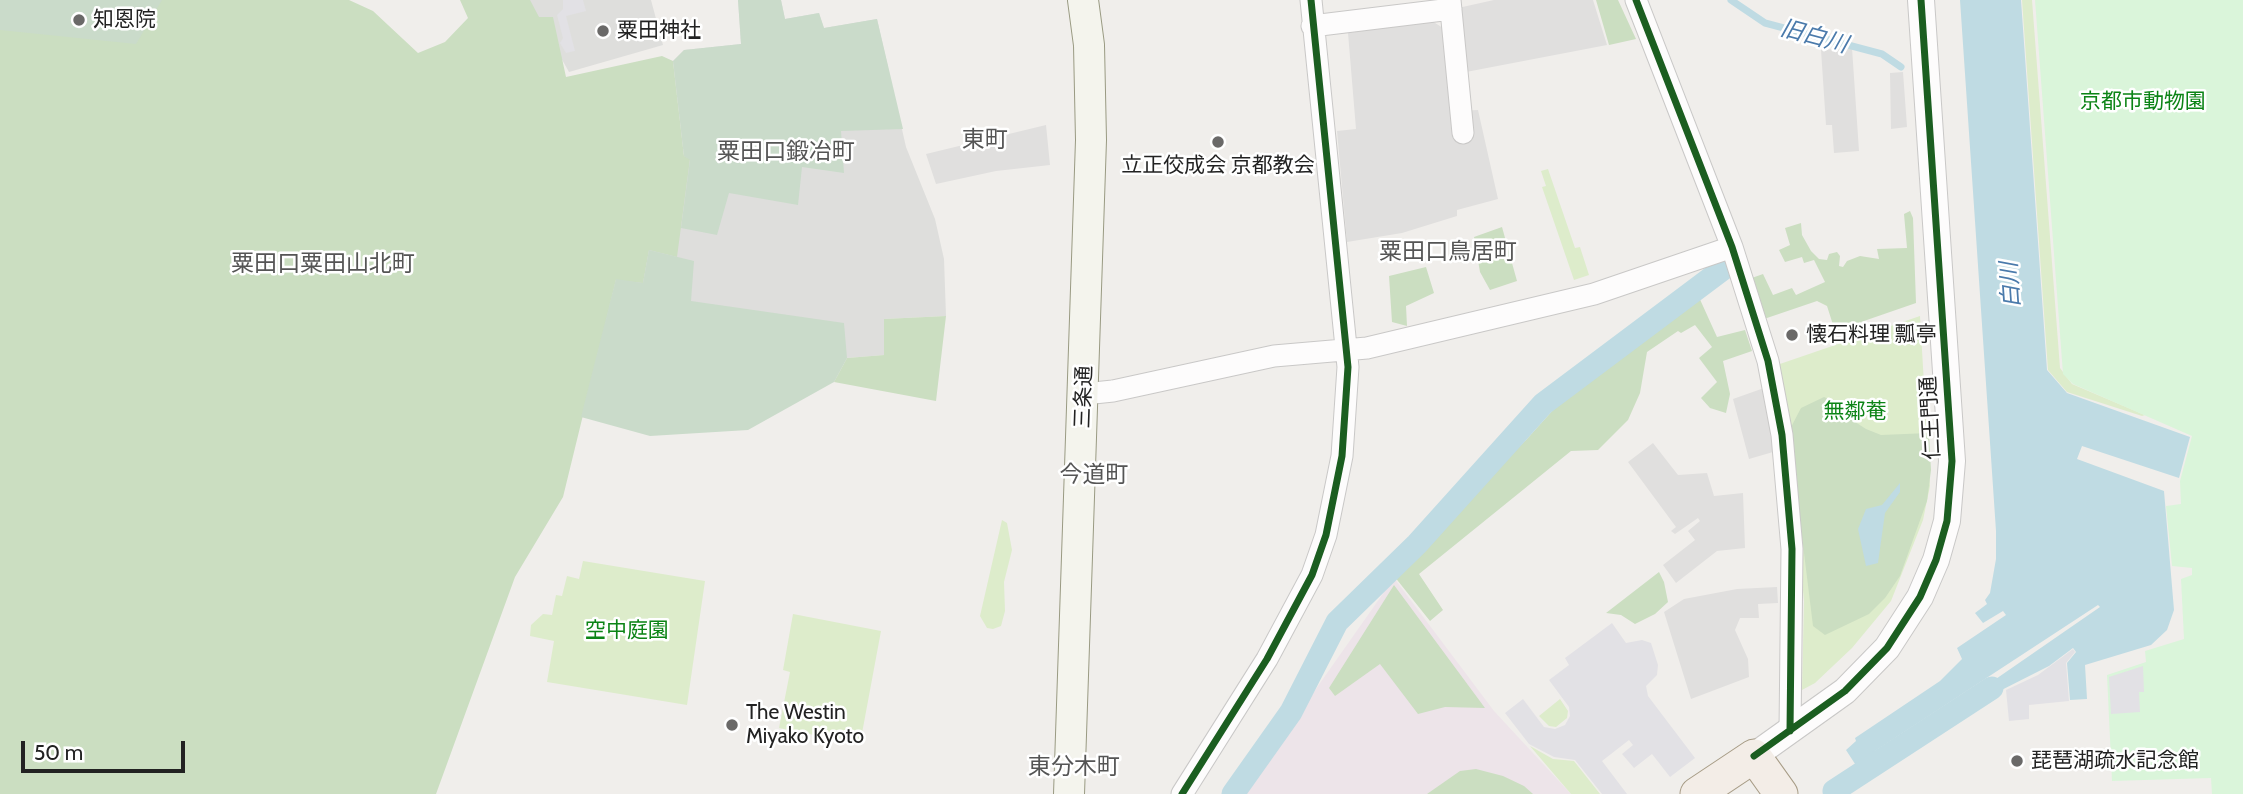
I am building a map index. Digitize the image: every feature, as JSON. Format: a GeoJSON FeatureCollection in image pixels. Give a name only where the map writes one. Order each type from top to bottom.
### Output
{"type":"FeatureCollection","features":[{"type":"Feature","properties":{"kind":"main road","name":"三条通"},"geometry":{"type":"LineString","coordinates":[[1069,794],[1084,394],[1091,93],[1083,0]]}},
{"type":"Feature","properties":{"kind":"main road"},"geometry":{"type":"LineString","coordinates":[[1754,756],[1778,790]]}},
{"type":"Feature","properties":{"kind":"main road","name":"仁王門通"},"geometry":{"type":"LineString","coordinates":[[1697,794],[1754,756]]}},
{"type":"Feature","properties":{"kind":"street"},"geometry":{"type":"LineString","coordinates":[[1182,794],[1268,659],[1320,556],[1342,456],[1348,367],[1311,0]]}},
{"type":"Feature","properties":{"kind":"street"},"geometry":{"type":"LineString","coordinates":[[1636,0],[1732,247],[1768,361],[1782,435],[1792,549],[1790,731]]}},
{"type":"Feature","properties":{"kind":"street","name":"仁王門通"},"geometry":{"type":"LineString","coordinates":[[1754,756],[1860,677],[1900,632],[1929,579],[1947,521],[1951,442],[1922,0]]}},
{"type":"Feature","properties":{"kind":"street"},"geometry":{"type":"LineString","coordinates":[[1312,26],[1450,4],[1463,133]]}},
{"type":"Feature","properties":{"kind":"street"},"geometry":{"type":"LineString","coordinates":[[1084,394],[1113,391],[1274,356],[1367,348],[1594,294],[1732,247]]}},
{"type":"Feature","properties":{"kind":"shaded area","name":"粟田神社"},"geometry":{"type":"Polygon","coordinates":[[[505,0],[651,0],[663,45],[569,72],[537,15],[505,0]]]}},
{"type":"Feature","properties":{"kind":"shaded area"},"geometry":{"type":"Polygon","coordinates":[[[563,0],[583,0],[586,11],[566,16],[575,51],[566,53],[560,43],[563,38],[557,15],[563,9],[563,0]]]}},
{"type":"Feature","properties":{"kind":"shaded area"},"geometry":{"type":"Polygon","coordinates":[[[738,0],[781,0],[785,19],[819,13],[824,28],[877,19],[906,147],[935,219],[944,259],[946,316],[884,319],[884,355],[847,358],[834,382],[581,417],[616,279],[684,156],[673,61],[684,50],[741,44],[738,0]]]}},
{"type":"Feature","properties":{"kind":"shaded area"},"geometry":{"type":"Polygon","coordinates":[[[1494,0],[1593,0],[1607,45],[1466,72],[1458,8],[1494,0]]]}},
{"type":"Feature","properties":{"kind":"shaded area"},"geometry":{"type":"Polygon","coordinates":[[[1432,21],[1443,28],[1456,111],[1478,110],[1498,199],[1457,210],[1457,216],[1402,233],[1347,242],[1337,131],[1356,129],[1348,33],[1432,21]]]}},
{"type":"Feature","properties":{"kind":"shaded area"},"geometry":{"type":"Polygon","coordinates":[[[1852,48],[1859,151],[1834,153],[1832,125],[1826,125],[1821,50],[1852,48]]]}},
{"type":"Feature","properties":{"kind":"shaded area"},"geometry":{"type":"Polygon","coordinates":[[[1903,72],[1907,127],[1891,129],[1890,73],[1903,72]]]}},
{"type":"Feature","properties":{"kind":"shaded area"},"geometry":{"type":"Polygon","coordinates":[[[1046,125],[1050,165],[996,171],[936,184],[926,154],[1046,125]]]}},
{"type":"Feature","properties":{"kind":"shaded area"},"geometry":{"type":"Polygon","coordinates":[[[1764,388],[1773,452],[1749,459],[1733,399],[1764,388]]]}},
{"type":"Feature","properties":{"kind":"shaded area"},"geometry":{"type":"Polygon","coordinates":[[[1653,443],[1678,475],[1707,473],[1714,496],[1743,493],[1745,548],[1717,551],[1676,583],[1663,565],[1695,540],[1688,531],[1700,521],[1698,518],[1675,534],[1671,531],[1676,527],[1628,462],[1653,443]]]}},
{"type":"Feature","properties":{"kind":"shaded area"},"geometry":{"type":"Polygon","coordinates":[[[1394,578],[1494,711],[1571,794],[1242,794],[1394,578]]]}},
{"type":"Feature","properties":{"kind":"shaded area"},"geometry":{"type":"Polygon","coordinates":[[[1777,587],[1778,603],[1758,604],[1759,618],[1740,618],[1735,630],[1748,659],[1749,677],[1691,699],[1664,612],[1684,599],[1737,589],[1777,587]]]}},
{"type":"Feature","properties":{"kind":"shaded area"},"geometry":{"type":"Polygon","coordinates":[[[1612,623],[1626,643],[1642,640],[1651,643],[1658,665],[1657,675],[1646,686],[1648,696],[1695,758],[1670,777],[1652,754],[1634,768],[1622,754],[1633,745],[1629,740],[1602,761],[1627,794],[1602,794],[1575,760],[1554,757],[1529,744],[1505,713],[1523,699],[1544,727],[1555,729],[1565,725],[1570,716],[1569,707],[1549,680],[1569,665],[1565,658],[1612,623]]]}},
{"type":"Feature","properties":{"kind":"shaded area"},"geometry":{"type":"Polygon","coordinates":[[[2073,649],[2075,652],[2066,663],[2069,701],[2029,705],[2029,719],[2009,721],[2006,690],[2038,675],[2073,649]]]}},
{"type":"Feature","properties":{"kind":"shaded area"},"geometry":{"type":"Polygon","coordinates":[[[2143,666],[2144,692],[2139,692],[2140,712],[2111,714],[2109,677],[2143,666]]]}},
{"type":"Feature","properties":{"kind":"green space","name":"知恩院"},"geometry":{"type":"Polygon","coordinates":[[[0,0],[162,0],[136,44],[0,30],[0,0]]]}},
{"type":"Feature","properties":{"kind":"green space"},"geometry":{"type":"Polygon","coordinates":[[[44,0],[349,0],[373,11],[418,53],[445,42],[468,18],[460,0],[530,0],[539,17],[553,17],[566,77],[662,56],[673,61],[684,156],[690,159],[677,257],[649,250],[643,283],[616,280],[563,497],[515,577],[436,794],[0,794],[0,23],[44,0]]]}},
{"type":"Feature","properties":{"kind":"green space"},"geometry":{"type":"Polygon","coordinates":[[[738,0],[781,0],[785,19],[819,13],[824,28],[877,19],[903,129],[841,131],[844,173],[802,167],[798,205],[729,193],[717,235],[681,228],[690,160],[684,156],[673,61],[684,50],[741,44],[738,0]]]}},
{"type":"Feature","properties":{"kind":"green space"},"geometry":{"type":"Polygon","coordinates":[[[1596,0],[1618,0],[1636,39],[1609,45],[1596,0]]]}},
{"type":"Feature","properties":{"kind":"green space"},"geometry":{"type":"Polygon","coordinates":[[[2022,0],[2032,0],[2060,368],[2072,384],[2145,415],[2142,416],[2067,392],[2048,370],[2022,0]]]}},
{"type":"Feature","properties":{"kind":"green space","name":"京都市動物園"},"geometry":{"type":"Polygon","coordinates":[[[2035,0],[2243,0],[2243,794],[2212,794],[2211,778],[2112,781],[2107,675],[2146,662],[2145,651],[2184,639],[2181,579],[2192,575],[2192,568],[2172,566],[2166,506],[2181,504],[2180,481],[2192,436],[2073,384],[2063,374],[2035,0]]]}},
{"type":"Feature","properties":{"kind":"green space"},"geometry":{"type":"Polygon","coordinates":[[[1548,169],[1575,248],[1580,247],[1589,275],[1574,280],[1542,187],[1546,186],[1541,171],[1548,169]]]}},
{"type":"Feature","properties":{"kind":"green space"},"geometry":{"type":"Polygon","coordinates":[[[1910,211],[1913,218],[1916,303],[1835,331],[1827,306],[1817,301],[1764,319],[1749,279],[1763,274],[1773,295],[1792,288],[1796,295],[1825,282],[1814,260],[1804,263],[1802,257],[1785,262],[1779,250],[1790,245],[1785,228],[1801,223],[1802,235],[1811,251],[1819,259],[1827,260],[1829,254],[1837,252],[1840,256],[1839,266],[1843,267],[1847,261],[1860,256],[1879,259],[1877,249],[1907,248],[1904,214],[1910,211]]]}},
{"type":"Feature","properties":{"kind":"green space"},"geometry":{"type":"Polygon","coordinates":[[[1502,227],[1517,281],[1490,290],[1480,272],[1474,237],[1502,227]]]}},
{"type":"Feature","properties":{"kind":"green space"},"geometry":{"type":"Polygon","coordinates":[[[649,250],[694,261],[691,301],[844,323],[847,358],[834,382],[748,430],[650,436],[581,417],[616,279],[643,283],[649,250]]]}},
{"type":"Feature","properties":{"kind":"green space"},"geometry":{"type":"Polygon","coordinates":[[[1426,267],[1434,293],[1406,306],[1407,326],[1392,322],[1389,276],[1426,267]]]}},
{"type":"Feature","properties":{"kind":"green space"},"geometry":{"type":"Polygon","coordinates":[[[1698,295],[1717,337],[1745,330],[1752,351],[1723,361],[1730,394],[1726,413],[1710,408],[1701,398],[1717,382],[1699,358],[1712,347],[1695,325],[1681,333],[1678,331],[1647,352],[1640,393],[1628,420],[1598,450],[1571,451],[1419,574],[1443,610],[1430,621],[1394,576],[1448,519],[1459,500],[1526,440],[1553,410],[1676,308],[1698,295]]]}},
{"type":"Feature","properties":{"kind":"green space"},"geometry":{"type":"Polygon","coordinates":[[[946,316],[936,401],[834,382],[847,358],[884,355],[884,319],[946,316]]]}},
{"type":"Feature","properties":{"kind":"green space","name":"無鄰菴"},"geometry":{"type":"Polygon","coordinates":[[[1920,316],[1930,486],[1923,520],[1891,601],[1852,648],[1815,683],[1802,690],[1804,601],[1791,459],[1774,366],[1920,316]]]}},
{"type":"Feature","properties":{"kind":"green space"},"geometry":{"type":"Polygon","coordinates":[[[1824,397],[1839,404],[1849,418],[1881,435],[1929,433],[1931,470],[1927,501],[1900,576],[1885,598],[1869,614],[1825,635],[1813,626],[1789,431],[1801,408],[1824,397]]]}},
{"type":"Feature","properties":{"kind":"green space"},"geometry":{"type":"Polygon","coordinates":[[[1002,520],[1007,523],[1012,550],[1004,582],[1005,611],[1001,626],[993,629],[987,628],[980,616],[1002,520]]]}},
{"type":"Feature","properties":{"kind":"green space","name":"空中庭園"},"geometry":{"type":"Polygon","coordinates":[[[583,561],[705,581],[687,705],[547,682],[554,641],[530,636],[531,625],[543,614],[552,615],[556,595],[562,596],[567,576],[579,579],[583,561]]]}},
{"type":"Feature","properties":{"kind":"green space"},"geometry":{"type":"Polygon","coordinates":[[[1659,572],[1668,602],[1655,614],[1635,624],[1621,615],[1606,613],[1659,572]]]}},
{"type":"Feature","properties":{"kind":"green space"},"geometry":{"type":"Polygon","coordinates":[[[1394,585],[1485,708],[1445,707],[1418,714],[1380,664],[1335,696],[1329,688],[1394,585]]]}},
{"type":"Feature","properties":{"kind":"green space"},"geometry":{"type":"Polygon","coordinates":[[[793,614],[881,631],[860,744],[779,728],[790,672],[783,670],[793,614]]]}},
{"type":"Feature","properties":{"kind":"green space"},"geometry":{"type":"Polygon","coordinates":[[[1560,699],[1568,711],[1567,718],[1556,727],[1549,726],[1539,716],[1560,699]]]}},
{"type":"Feature","properties":{"kind":"green space"},"geometry":{"type":"Polygon","coordinates":[[[1530,746],[1553,759],[1574,761],[1600,794],[1571,794],[1530,746]]]}},
{"type":"Feature","properties":{"kind":"green space"},"geometry":{"type":"Polygon","coordinates":[[[1476,769],[1503,776],[1524,786],[1533,794],[1427,794],[1460,771],[1476,769]]]}},
{"type":"Feature","properties":{"kind":"water","name":"白川"},"geometry":{"type":"Polygon","coordinates":[[[1960,0],[2021,0],[2047,370],[2067,393],[2190,437],[2179,478],[2082,446],[2077,459],[2164,491],[2174,610],[2167,630],[2151,645],[2085,665],[2087,699],[2070,700],[2067,663],[2076,652],[2073,648],[2049,666],[1968,707],[1964,701],[2100,607],[2098,605],[1875,751],[1876,755],[1857,767],[1846,750],[1856,741],[1855,738],[1940,681],[1962,659],[1957,648],[2006,615],[2003,611],[1983,623],[1975,613],[1987,604],[1985,600],[1990,593],[1996,559],[1996,531],[1960,0]]]}},
{"type":"Feature","properties":{"kind":"water"},"geometry":{"type":"Polygon","coordinates":[[[1900,483],[1900,492],[1885,513],[1878,563],[1866,566],[1858,529],[1866,509],[1882,505],[1900,483]]]}},
{"type":"Feature","properties":{"kind":"waterway","name":"旧白川"},"geometry":{"type":"LineString","coordinates":[[1731,0],[1765,23],[1882,54],[1901,67]]}},
{"type":"Feature","properties":{"kind":"waterway"},"geometry":{"type":"LineString","coordinates":[[1233,794],[1291,712],[1337,622],[1417,544],[1543,404],[1727,266]]}},
{"type":"Feature","properties":{"kind":"waterway"},"geometry":{"type":"LineString","coordinates":[[1834,791],[1992,688]]}},
{"type":"Feature","properties":{"kind":"cycle path"},"geometry":{"type":"LineString","coordinates":[[1182,794],[1267,659],[1312,575],[1326,535],[1342,456],[1348,367],[1311,0]]}},
{"type":"Feature","properties":{"kind":"cycle path"},"geometry":{"type":"LineString","coordinates":[[1636,0],[1732,247],[1768,361],[1782,435],[1792,549],[1790,731]]}},
{"type":"Feature","properties":{"kind":"cycle path"},"geometry":{"type":"LineString","coordinates":[[1754,756],[1845,691],[1887,648],[1920,597],[1936,560],[1947,521],[1952,461],[1921,0]]}},
{"type":"Feature","properties":{"kind":"place","name":"知恩院"},"geometry":{"type":"Point","coordinates":[79,20]}},
{"type":"Feature","properties":{"kind":"place","name":"粟田神社"},"geometry":{"type":"Point","coordinates":[603,31]}},
{"type":"Feature","properties":{"kind":"place","name":"立正佼成会 京都教会"},"geometry":{"type":"Point","coordinates":[1218,142]}},
{"type":"Feature","properties":{"kind":"place","name":"懐石料理 瓢亭"},"geometry":{"type":"Point","coordinates":[1792,335]}},
{"type":"Feature","properties":{"kind":"place","name":"The Westin Miyako Kyoto"},"geometry":{"type":"Point","coordinates":[732,725]}},
{"type":"Feature","properties":{"kind":"place","name":"琵琶湖疏水記念館"},"geometry":{"type":"Point","coordinates":[2017,761]}},
{"type":"Feature","properties":{"kind":"district","name":"東町"},"geometry":{"type":"Point","coordinates":[985,140]}},
{"type":"Feature","properties":{"kind":"district","name":"粟田口鍛冶町"},"geometry":{"type":"Point","coordinates":[786,152]}},
{"type":"Feature","properties":{"kind":"district","name":"粟田口鳥居町"},"geometry":{"type":"Point","coordinates":[1448,252]}},
{"type":"Feature","properties":{"kind":"district","name":"粟田口粟田山北町"},"geometry":{"type":"Point","coordinates":[323,264]}},
{"type":"Feature","properties":{"kind":"district","name":"今道町"},"geometry":{"type":"Point","coordinates":[1094,475]}},
{"type":"Feature","properties":{"kind":"district","name":"東分木町"},"geometry":{"type":"Point","coordinates":[1074,767]}}]}
